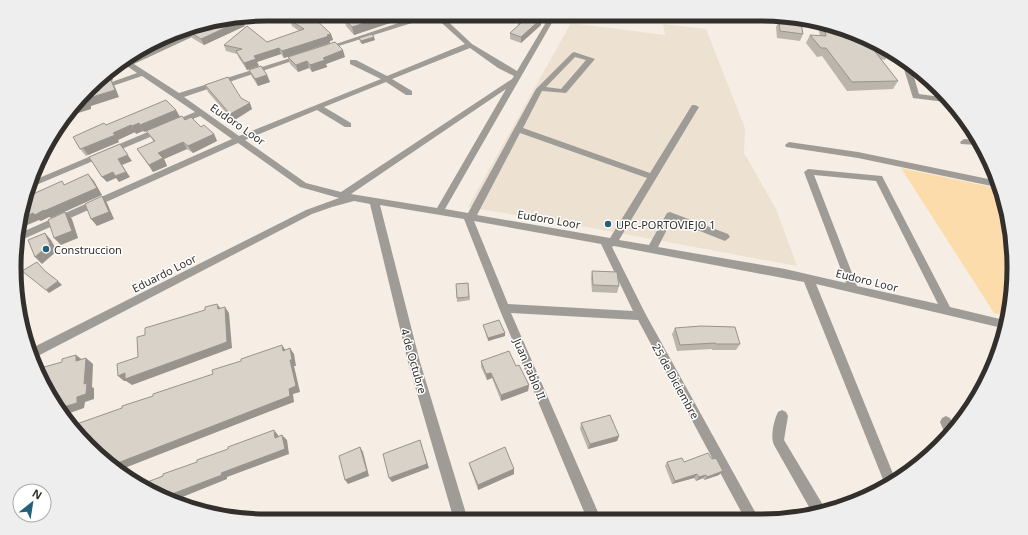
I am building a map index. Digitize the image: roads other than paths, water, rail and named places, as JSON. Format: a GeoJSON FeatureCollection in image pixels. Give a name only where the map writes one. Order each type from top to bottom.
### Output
{"type":"FeatureCollection","features":[{"type":"Feature","properties":{"kind":"street"},"geometry":{"type":"LineString","coordinates":[[320,50],[410,21]]}},
{"type":"Feature","properties":{"kind":"street"},"geometry":{"type":"LineString","coordinates":[[443,21],[469,46],[516,77]]}},
{"type":"Feature","properties":{"kind":"street"},"geometry":{"type":"LineString","coordinates":[[440,211],[516,77],[550,21]]}},
{"type":"Feature","properties":{"kind":"street"},"geometry":{"type":"LineString","coordinates":[[143,55],[202,30]]}},
{"type":"Feature","properties":{"kind":"street"},"geometry":{"type":"LineString","coordinates":[[23,235],[239,139],[469,46]]}},
{"type":"Feature","properties":{"kind":"street"},"geometry":{"type":"LineString","coordinates":[[178,96],[312,52]]}},
{"type":"Feature","properties":{"kind":"street"},"geometry":{"type":"LineString","coordinates":[[470,217],[519,130],[540,89],[574,54],[591,59],[563,91],[540,89]]}},
{"type":"Feature","properties":{"kind":"street"},"geometry":{"type":"LineString","coordinates":[[353,62],[387,79],[408,93]]}},
{"type":"Feature","properties":{"kind":"street","name":"Eudoro Loor"},"geometry":{"type":"LineString","coordinates":[[129,64],[202,112],[303,185],[342,196],[440,211],[808,278],[1001,323]]}},
{"type":"Feature","properties":{"kind":"street"},"geometry":{"type":"LineString","coordinates":[[908,70],[916,96],[941,99]]}},
{"type":"Feature","properties":{"kind":"street"},"geometry":{"type":"LineString","coordinates":[[96,90],[144,73]]}},
{"type":"Feature","properties":{"kind":"street"},"geometry":{"type":"LineString","coordinates":[[342,196],[516,77]]}},
{"type":"Feature","properties":{"kind":"street"},"geometry":{"type":"LineString","coordinates":[[318,107],[348,125]]}},
{"type":"Feature","properties":{"kind":"street"},"geometry":{"type":"LineString","coordinates":[[608,242],[652,177],[695,107]]}},
{"type":"Feature","properties":{"kind":"street"},"geometry":{"type":"LineString","coordinates":[[36,182],[202,112]]}},
{"type":"Feature","properties":{"kind":"street"},"geometry":{"type":"LineString","coordinates":[[519,130],[652,177]]}},
{"type":"Feature","properties":{"kind":"street"},"geometry":{"type":"LineString","coordinates":[[964,142],[973,143]]}},
{"type":"Feature","properties":{"kind":"street"},"geometry":{"type":"LineString","coordinates":[[789,145],[858,155],[992,183]]}},
{"type":"Feature","properties":{"kind":"street"},"geometry":{"type":"LineString","coordinates":[[853,288],[808,172],[879,178],[946,311]]}},
{"type":"Feature","properties":{"kind":"street","name":"Eduardo Loor"},"geometry":{"type":"LineString","coordinates":[[303,185],[318,196],[320,200],[318,205],[308,212]]}},
{"type":"Feature","properties":{"kind":"street","name":"Eduardo Loor"},"geometry":{"type":"LineString","coordinates":[[36,352],[308,212],[330,204],[356,198]]}},
{"type":"Feature","properties":{"kind":"street","name":"4 de Octubre"},"geometry":{"type":"LineString","coordinates":[[374,201],[398,305],[437,445],[459,514]]}},
{"type":"Feature","properties":{"kind":"street"},"geometry":{"type":"LineString","coordinates":[[651,250],[670,215],[725,237]]}},
{"type":"Feature","properties":{"kind":"street","name":"Juan Pablo II"},"geometry":{"type":"LineString","coordinates":[[470,217],[504,308],[592,514]]}},
{"type":"Feature","properties":{"kind":"street","name":"25 de Diciembre"},"geometry":{"type":"LineString","coordinates":[[608,242],[641,316],[749,514]]}},
{"type":"Feature","properties":{"kind":"street"},"geometry":{"type":"LineString","coordinates":[[808,278],[889,478]]}},
{"type":"Feature","properties":{"kind":"street"},"geometry":{"type":"LineString","coordinates":[[504,308],[641,316]]}},
{"type":"Feature","properties":{"kind":"street"},"geometry":{"type":"LineString","coordinates":[[782,416],[778,441],[817,507]]}},
{"type":"Feature","properties":{"kind":"street"},"geometry":{"type":"LineString","coordinates":[[946,422],[948,427]]}},
{"type":"Feature","properties":{"kind":"place","name":"UPC-PORTOVIEJO 1"},"geometry":{"type":"Point","coordinates":[608,224]}},
{"type":"Feature","properties":{"kind":"place","name":"Construccion"},"geometry":{"type":"Point","coordinates":[46,249]}}]}
